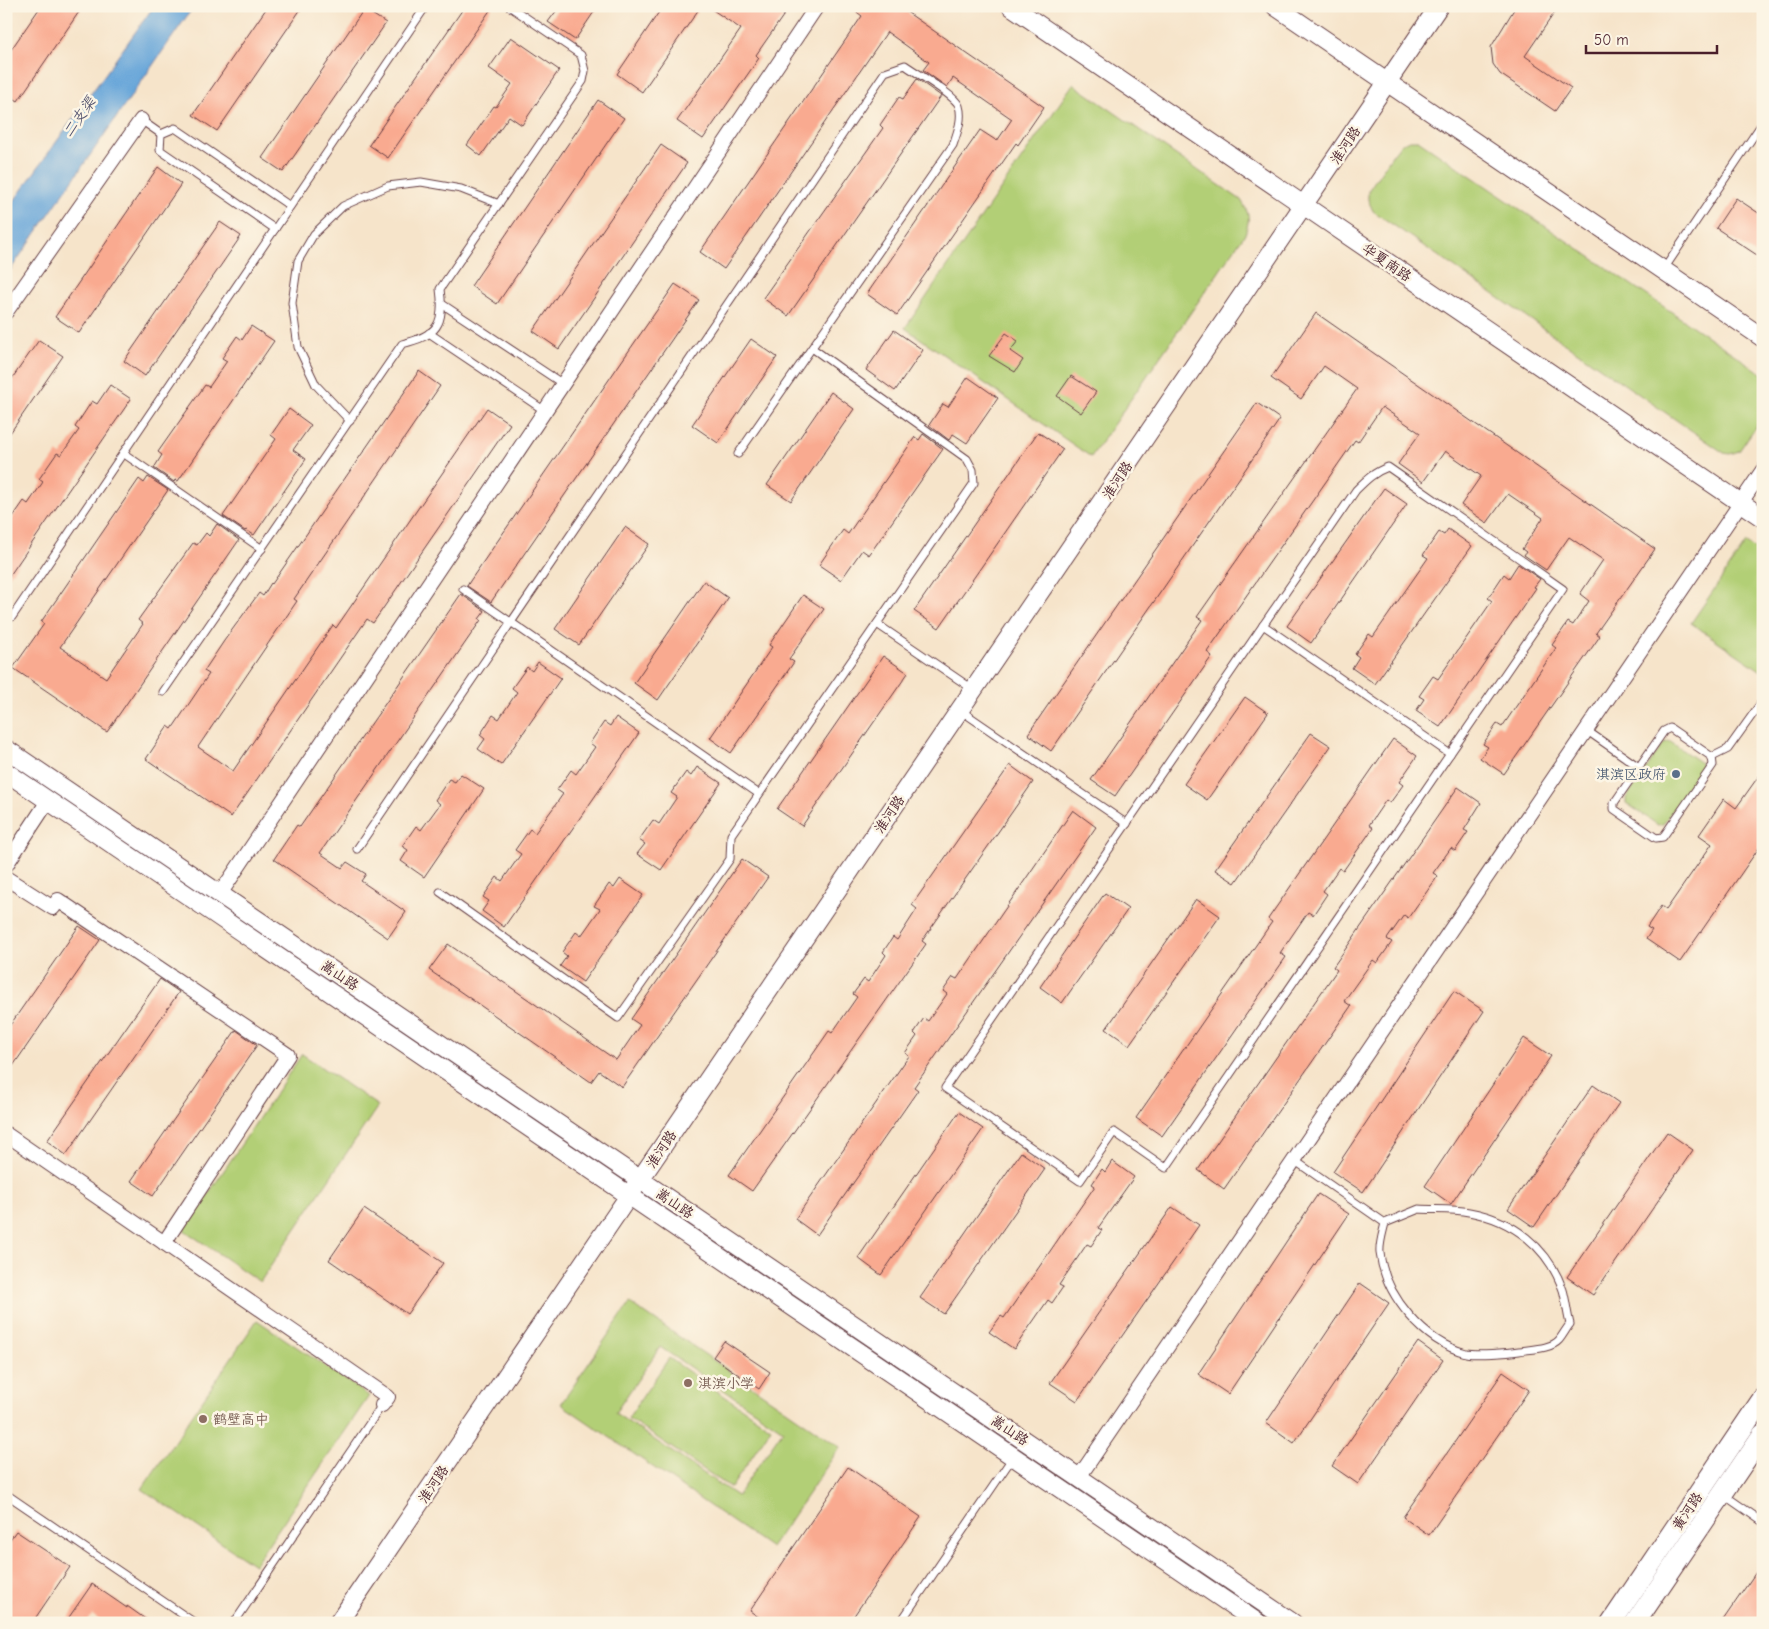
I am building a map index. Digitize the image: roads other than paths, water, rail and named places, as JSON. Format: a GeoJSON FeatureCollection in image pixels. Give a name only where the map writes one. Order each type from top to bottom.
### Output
{"type":"FeatureCollection","features":[{"type":"Feature","properties":{"kind":"main road","name":"黄河路"},"geometry":{"type":"LineString","coordinates":[[1611,1623],[1763,1398]]}},
{"type":"Feature","properties":{"kind":"main road","name":"黄河路"},"geometry":{"type":"LineString","coordinates":[[1635,1623],[1763,1434]]}},
{"type":"Feature","properties":{"kind":"street"},"geometry":{"type":"LineString","coordinates":[[220,894],[817,6]]}},
{"type":"Feature","properties":{"kind":"street","name":"华夏南路"},"geometry":{"type":"LineString","coordinates":[[1011,6],[1763,518]]}},
{"type":"Feature","properties":{"kind":"street"},"geometry":{"type":"LineString","coordinates":[[1275,6],[1763,338]]}},
{"type":"Feature","properties":{"kind":"street","name":"淮河路"},"geometry":{"type":"LineString","coordinates":[[338,1623],[1439,6]]}},
{"type":"Feature","properties":{"kind":"street"},"geometry":{"type":"LineString","coordinates":[[6,312],[140,120]]}},
{"type":"Feature","properties":{"kind":"street"},"geometry":{"type":"LineString","coordinates":[[1079,1477],[1763,470]]}},
{"type":"Feature","properties":{"kind":"street","name":"嵩山路"},"geometry":{"type":"LineString","coordinates":[[6,749],[1293,1623]]}},
{"type":"Feature","properties":{"kind":"street","name":"嵩山路"},"geometry":{"type":"LineString","coordinates":[[6,772],[1258,1623]]}},
{"type":"Feature","properties":{"kind":"street"},"geometry":{"type":"LineString","coordinates":[[6,865],[48,801]]}},
{"type":"Feature","properties":{"kind":"street"},"geometry":{"type":"LineString","coordinates":[[6,878],[53,908],[58,900],[288,1055],[164,1243]]}},
{"type":"Feature","properties":{"kind":"street"},"geometry":{"type":"LineString","coordinates":[[6,1134],[388,1397],[382,1405]]}},
{"type":"Feature","properties":{"kind":"lane"},"geometry":{"type":"LineString","coordinates":[[12,617],[426,6]]}},
{"type":"Feature","properties":{"kind":"lane"},"geometry":{"type":"LineString","coordinates":[[163,692],[402,344],[422,339],[436,329],[442,304],[440,289],[583,81],[585,71],[581,55],[509,6]]}},
{"type":"Feature","properties":{"kind":"lane"},"geometry":{"type":"LineString","coordinates":[[357,849],[884,72],[905,65],[952,97],[958,105],[960,121],[953,145],[738,454]]}},
{"type":"Feature","properties":{"kind":"lane"},"geometry":{"type":"LineString","coordinates":[[140,120],[161,134]]}},
{"type":"Feature","properties":{"kind":"lane"},"geometry":{"type":"LineString","coordinates":[[1663,270],[1763,122]]}},
{"type":"Feature","properties":{"kind":"lane"},"geometry":{"type":"LineString","coordinates":[[161,134],[175,128],[290,206]]}},
{"type":"Feature","properties":{"kind":"lane"},"geometry":{"type":"LineString","coordinates":[[161,134],[160,150],[275,229]]}},
{"type":"Feature","properties":{"kind":"lane"},"geometry":{"type":"LineString","coordinates":[[350,421],[316,385],[298,347],[292,302],[298,262],[314,234],[342,206],[388,186],[422,182],[461,189],[499,204]]}},
{"type":"Feature","properties":{"kind":"lane"},"geometry":{"type":"LineString","coordinates":[[442,304],[563,384]]}},
{"type":"Feature","properties":{"kind":"lane"},"geometry":{"type":"LineString","coordinates":[[429,334],[545,411]]}},
{"type":"Feature","properties":{"kind":"lane"},"geometry":{"type":"LineString","coordinates":[[440,892],[618,1018],[730,859],[731,835],[974,483],[973,470],[967,459],[812,348]]}},
{"type":"Feature","properties":{"kind":"lane"},"geometry":{"type":"LineString","coordinates":[[123,453],[262,549]]}},
{"type":"Feature","properties":{"kind":"lane"},"geometry":{"type":"LineString","coordinates":[[1388,467],[1563,589],[1450,754],[1166,1168],[1114,1132],[1080,1180],[945,1088],[1356,490],[1370,476],[1388,467]]}},
{"type":"Feature","properties":{"kind":"lane"},"geometry":{"type":"LineString","coordinates":[[463,589],[760,794]]}},
{"type":"Feature","properties":{"kind":"lane"},"geometry":{"type":"LineString","coordinates":[[878,624],[974,690]]}},
{"type":"Feature","properties":{"kind":"lane"},"geometry":{"type":"LineString","coordinates":[[1263,625],[1450,754]]}},
{"type":"Feature","properties":{"kind":"lane"},"geometry":{"type":"LineString","coordinates":[[1712,757],[1728,749],[1763,700]]}},
{"type":"Feature","properties":{"kind":"lane"},"geometry":{"type":"LineString","coordinates":[[960,710],[1127,824]]}},
{"type":"Feature","properties":{"kind":"lane"},"geometry":{"type":"LineString","coordinates":[[1670,728],[1712,757],[1713,765],[1663,837],[1656,838],[1614,809],[1614,803],[1664,731],[1670,728]]}},
{"type":"Feature","properties":{"kind":"lane"},"geometry":{"type":"LineString","coordinates":[[1586,730],[1639,767]]}},
{"type":"Feature","properties":{"kind":"lane"},"geometry":{"type":"LineString","coordinates":[[1294,1160],[1385,1223]]}},
{"type":"Feature","properties":{"kind":"lane"},"geometry":{"type":"LineString","coordinates":[[1419,1209],[1469,1212],[1506,1224],[1537,1245],[1552,1266],[1562,1290],[1570,1324],[1558,1341],[1546,1346],[1511,1353],[1467,1353],[1446,1345],[1424,1330],[1407,1312],[1390,1287],[1380,1252],[1385,1223],[1419,1209]]}},
{"type":"Feature","properties":{"kind":"lane"},"geometry":{"type":"LineString","coordinates":[[234,1623],[382,1405]]}},
{"type":"Feature","properties":{"kind":"lane"},"geometry":{"type":"LineString","coordinates":[[900,1623],[1013,1456]]}},
{"type":"Feature","properties":{"kind":"lane"},"geometry":{"type":"LineString","coordinates":[[6,1494],[195,1623]]}},
{"type":"Feature","properties":{"kind":"lane"},"geometry":{"type":"LineString","coordinates":[[1722,1494],[1763,1522]]}},
{"type":"Feature","properties":{"kind":"water","name":"二支渠"},"geometry":{"type":"Polygon","coordinates":[[[154,6],[194,6],[6,276],[6,212],[154,6]]]}},
{"type":"Feature","properties":{"kind":"place","name":"淇滨区政府"},"geometry":{"type":"Point","coordinates":[1676,774]}},
{"type":"Feature","properties":{"kind":"place","name":"淇滨小学"},"geometry":{"type":"Point","coordinates":[688,1383]}},
{"type":"Feature","properties":{"kind":"place","name":"鹤壁高中"},"geometry":{"type":"Point","coordinates":[203,1419]}}]}
